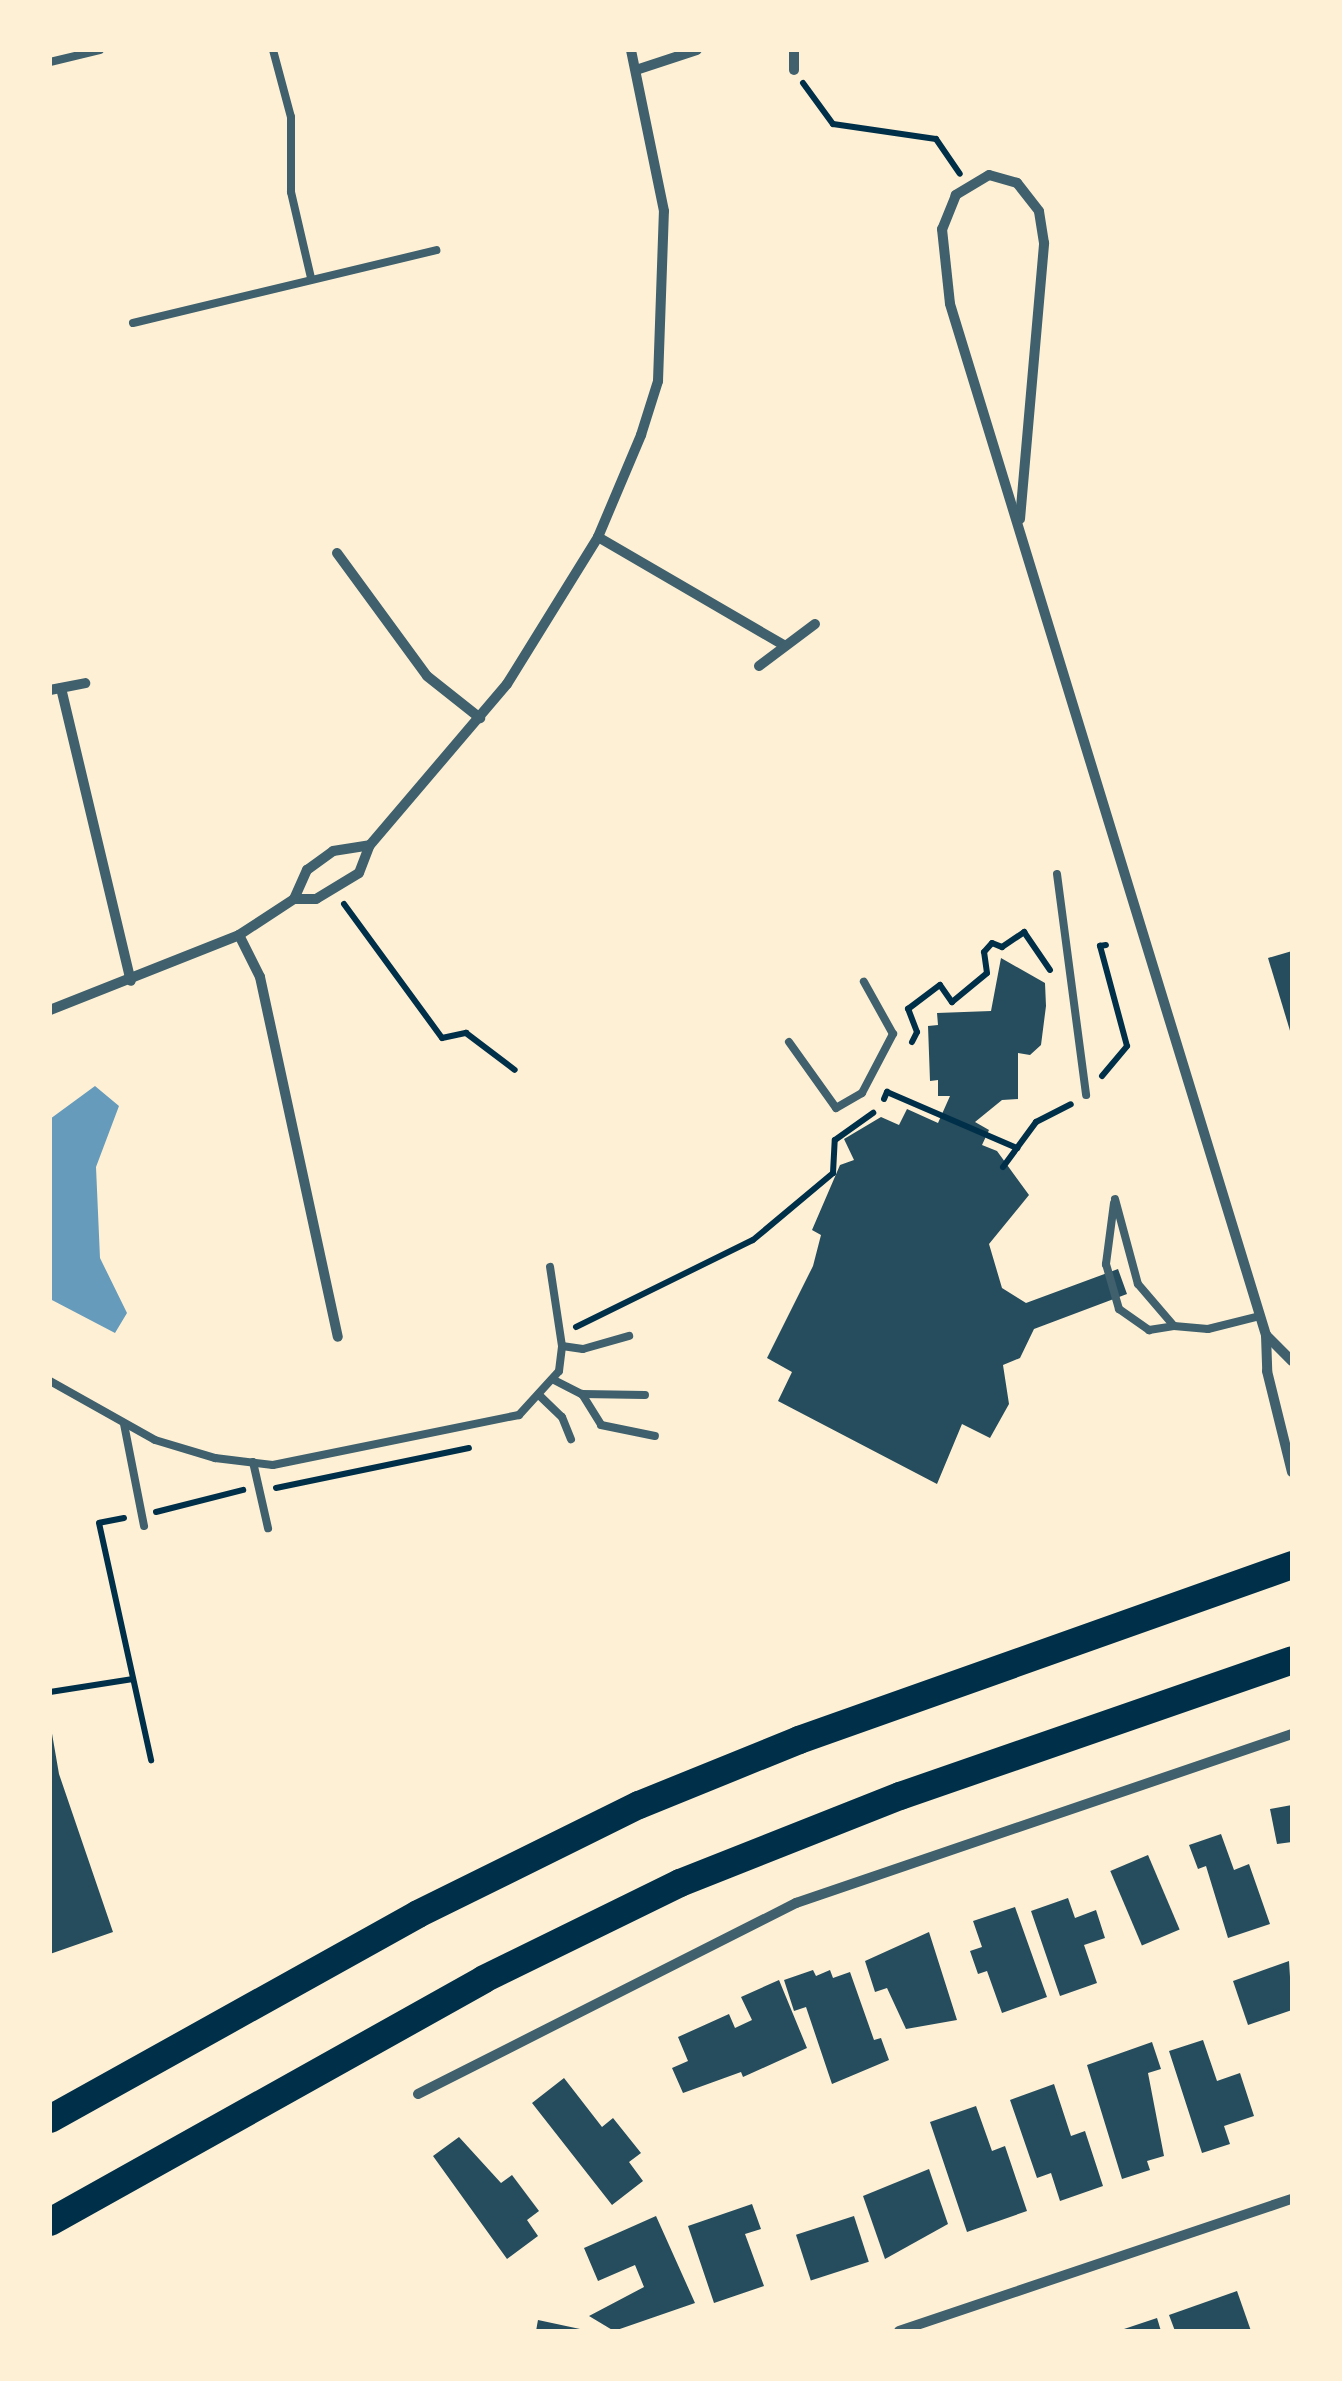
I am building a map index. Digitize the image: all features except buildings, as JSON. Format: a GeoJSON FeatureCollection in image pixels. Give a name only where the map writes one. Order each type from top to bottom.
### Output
{"type":"FeatureCollection","features":[{"type":"Feature","properties":{"kind":"highway"},"geometry":{"type":"LineString","coordinates":[[50,2119],[418,1914],[639,1805],[799,1740],[1292,1565]]}},
{"type":"Feature","properties":{"kind":"highway"},"geometry":{"type":"LineString","coordinates":[[50,2222],[484,1978],[680,1884],[900,1796],[1292,1660]]}},
{"type":"Feature","properties":{"kind":"street"},"geometry":{"type":"LineString","coordinates":[[50,1010],[240,936],[294,899],[334,891],[359,873],[370,845],[480,718],[598,537],[658,382],[665,302],[664,211],[631,50]]}},
{"type":"Feature","properties":{"kind":"street"},"geometry":{"type":"LineString","coordinates":[[636,70],[697,50]]}},
{"type":"Feature","properties":{"kind":"street"},"geometry":{"type":"LineString","coordinates":[[794,50],[794,70]]}},
{"type":"Feature","properties":{"kind":"street"},"geometry":{"type":"LineString","coordinates":[[1020,518],[1044,243],[1039,211],[1017,183],[989,174],[967,184],[942,229],[950,304],[1002,479],[1020,518],[1266,1334],[1266,1371],[1292,1472]]}},
{"type":"Feature","properties":{"kind":"street"},"geometry":{"type":"LineString","coordinates":[[598,537],[785,646]]}},
{"type":"Feature","properties":{"kind":"street"},"geometry":{"type":"LineString","coordinates":[[338,553],[427,676],[480,718]]}},
{"type":"Feature","properties":{"kind":"street"},"geometry":{"type":"LineString","coordinates":[[759,666],[814,624]]}},
{"type":"Feature","properties":{"kind":"street"},"geometry":{"type":"LineString","coordinates":[[85,683],[55,689],[131,981]]}},
{"type":"Feature","properties":{"kind":"street"},"geometry":{"type":"LineString","coordinates":[[294,899],[308,870],[334,850],[370,845]]}},
{"type":"Feature","properties":{"kind":"street"},"geometry":{"type":"LineString","coordinates":[[240,936],[260,977],[338,1337]]}},
{"type":"Feature","properties":{"kind":"street"},"geometry":{"type":"LineString","coordinates":[[1266,1334],[1292,1361]]}},
{"type":"Feature","properties":{"kind":"street"},"geometry":{"type":"LineString","coordinates":[[418,2094],[796,1903],[1292,1734]]}},
{"type":"Feature","properties":{"kind":"street"},"geometry":{"type":"LineString","coordinates":[[899,2331],[1292,2199]]}},
{"type":"Feature","properties":{"kind":"lane"},"geometry":{"type":"LineString","coordinates":[[50,62],[100,50]]}},
{"type":"Feature","properties":{"kind":"lane"},"geometry":{"type":"LineString","coordinates":[[273,50],[292,118],[291,192],[310,278]]}},
{"type":"Feature","properties":{"kind":"lane"},"geometry":{"type":"LineString","coordinates":[[133,323],[436,250]]}},
{"type":"Feature","properties":{"kind":"lane"},"geometry":{"type":"LineString","coordinates":[[1056,874],[1086,1095]]}},
{"type":"Feature","properties":{"kind":"lane"},"geometry":{"type":"LineString","coordinates":[[789,1042],[836,1108],[862,1093],[893,1034],[864,982]]}},
{"type":"Feature","properties":{"kind":"lane"},"geometry":{"type":"LineString","coordinates":[[1174,1326],[1138,1284],[1114,1199],[1109,1287],[1130,1320],[1149,1330],[1174,1326],[1208,1329],[1260,1316]]}},
{"type":"Feature","properties":{"kind":"lane"},"geometry":{"type":"LineString","coordinates":[[50,1382],[124,1424],[185,1449],[273,1465],[519,1414],[554,1380],[562,1346],[550,1267]]}},
{"type":"Feature","properties":{"kind":"lane"},"geometry":{"type":"LineString","coordinates":[[562,1346],[577,1348],[629,1336]]}},
{"type":"Feature","properties":{"kind":"lane"},"geometry":{"type":"LineString","coordinates":[[554,1380],[582,1394],[646,1395]]}},
{"type":"Feature","properties":{"kind":"lane"},"geometry":{"type":"LineString","coordinates":[[582,1394],[601,1425],[655,1436]]}},
{"type":"Feature","properties":{"kind":"lane"},"geometry":{"type":"LineString","coordinates":[[541,1396],[562,1417],[571,1439]]}},
{"type":"Feature","properties":{"kind":"lane"},"geometry":{"type":"LineString","coordinates":[[124,1424],[144,1526]]}},
{"type":"Feature","properties":{"kind":"lane"},"geometry":{"type":"LineString","coordinates":[[253,1462],[268,1528]]}},
{"type":"Feature","properties":{"kind":"path"},"geometry":{"type":"LineString","coordinates":[[794,70],[834,124],[936,139],[967,184]]}},
{"type":"Feature","properties":{"kind":"path"},"geometry":{"type":"LineString","coordinates":[[344,903],[442,1038],[466,1033],[515,1070]]}},
{"type":"Feature","properties":{"kind":"path"},"geometry":{"type":"LineString","coordinates":[[909,1047],[916,1032],[908,1009],[940,985],[952,1002],[987,973],[984,952],[992,943],[1002,946],[1024,932],[1055,977]]}},
{"type":"Feature","properties":{"kind":"path"},"geometry":{"type":"LineString","coordinates":[[577,1348],[575,1328],[753,1240],[833,1173],[835,1140],[878,1110],[895,1077]]}},
{"type":"Feature","properties":{"kind":"path"},"geometry":{"type":"LineString","coordinates":[[887,1092],[1017,1148]]}},
{"type":"Feature","properties":{"kind":"path"},"geometry":{"type":"LineString","coordinates":[[151,1760],[98,1524],[200,1506],[222,1490],[259,1489],[486,1444]]}},
{"type":"Feature","properties":{"kind":"path"},"geometry":{"type":"LineString","coordinates":[[50,1692],[133,1679]]}},
{"type":"Feature","properties":{"kind":"water"},"geometry":{"type":"Polygon","coordinates":[[[95,1086],[119,1106],[96,1167],[100,1258],[127,1313],[115,1333],[50,1299],[50,1119],[95,1086]]]}}]}
